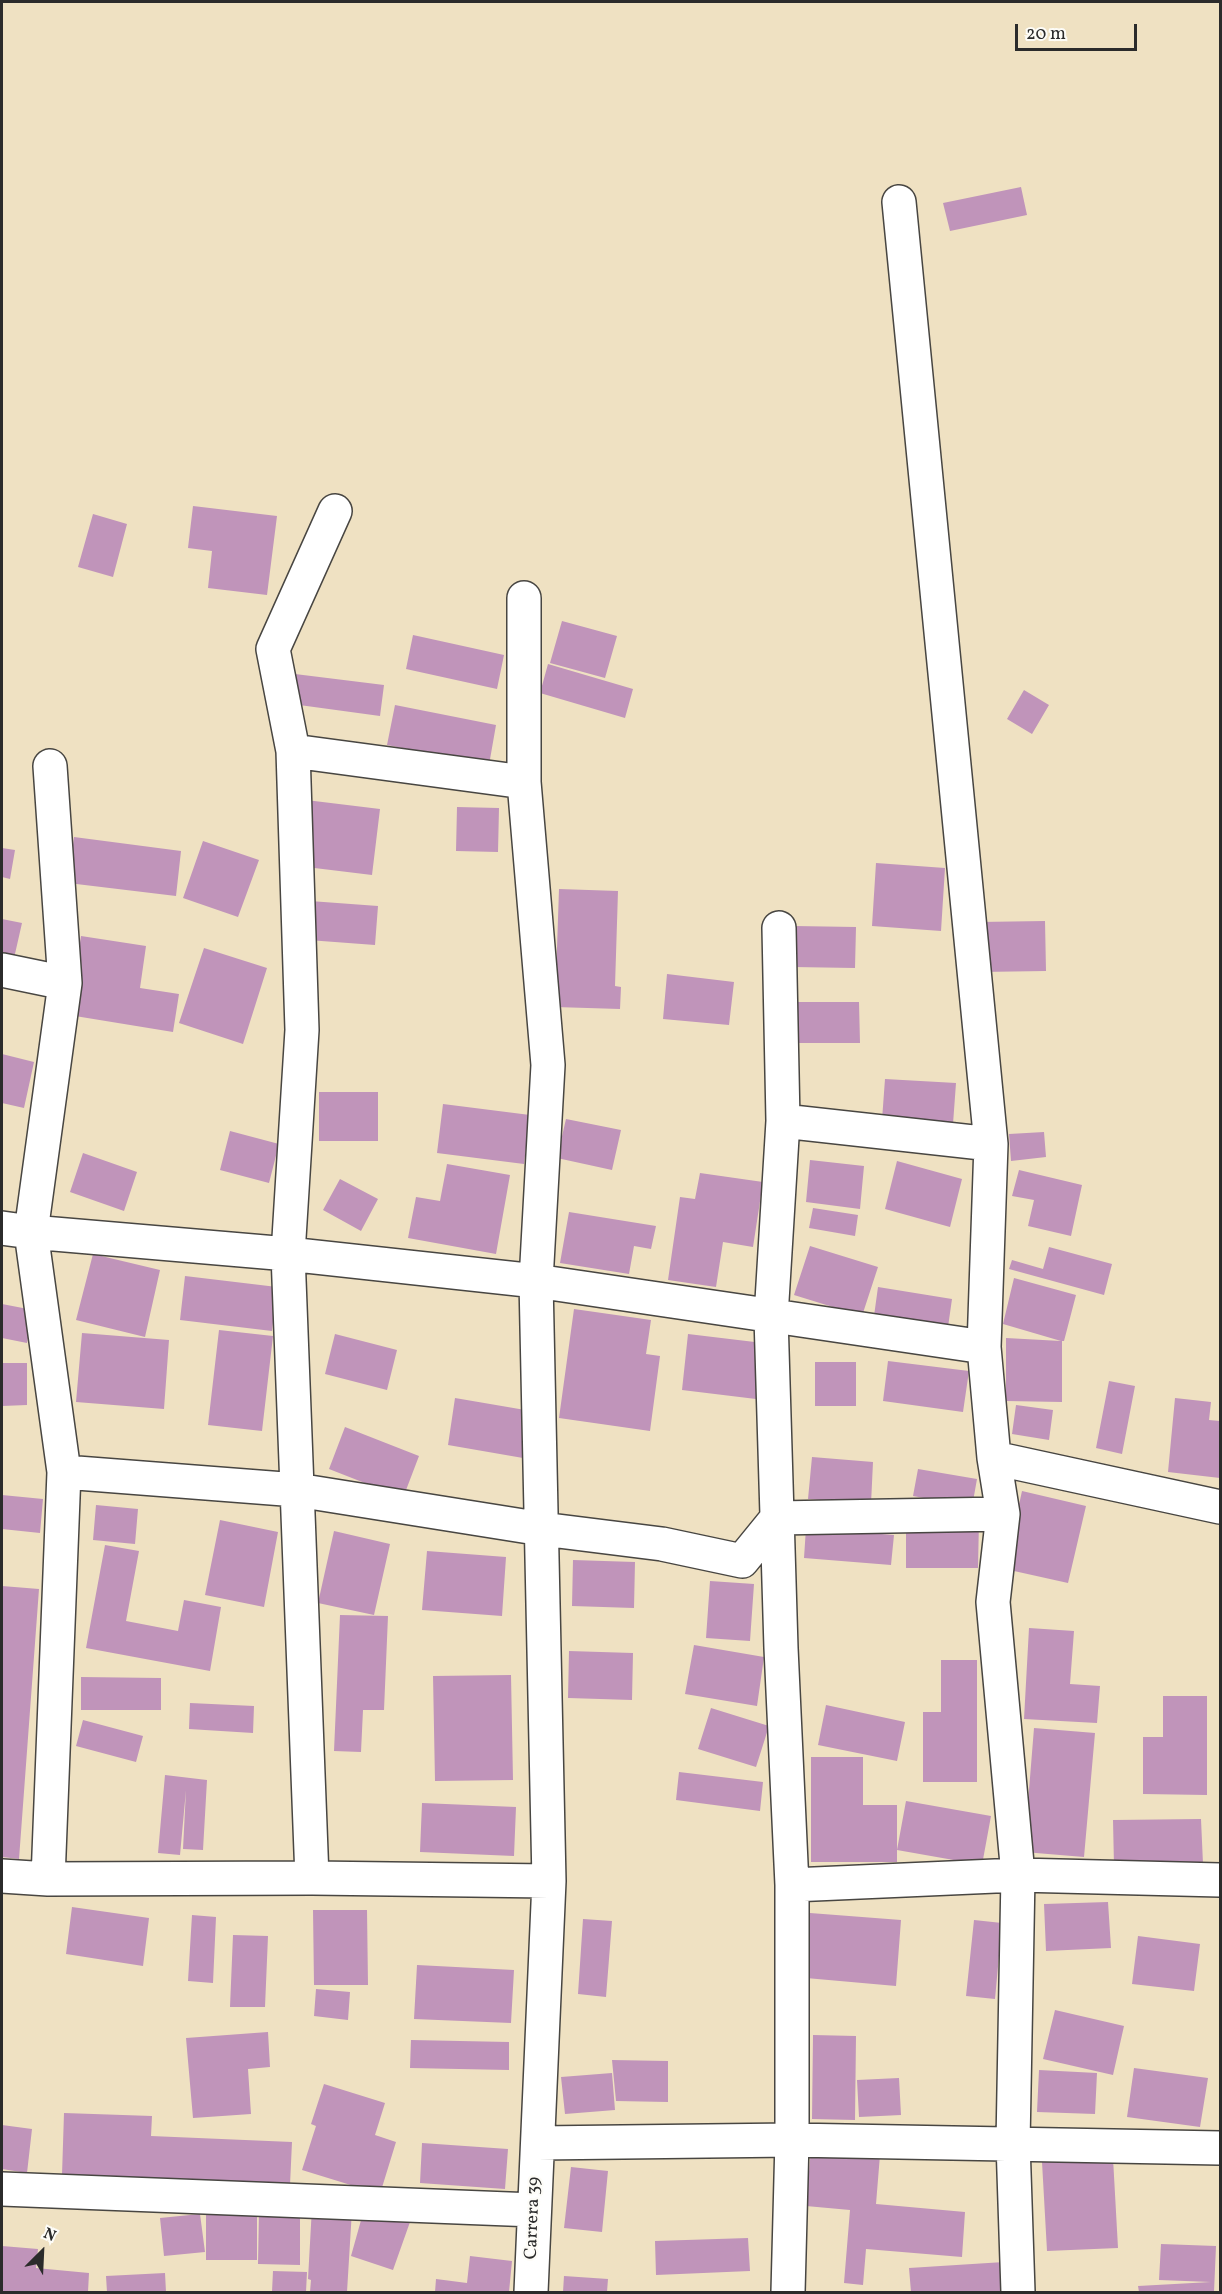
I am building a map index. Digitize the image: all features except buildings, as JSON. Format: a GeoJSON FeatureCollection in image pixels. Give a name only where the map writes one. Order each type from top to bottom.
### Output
{"type":"FeatureCollection","features":[{"type":"Feature","properties":{"kind":"street"},"geometry":{"type":"LineString","coordinates":[[899,202],[991,1144],[984,1347],[994,1458],[1003,1514],[993,1602],[1018,1875],[1013,2143],[1018,2292]]}},
{"type":"Feature","properties":{"kind":"street"},"geometry":{"type":"LineString","coordinates":[[312,1878],[288,1254],[302,1030],[293,751],[273,649],[335,511]]}},
{"type":"Feature","properties":{"kind":"street","name":"Carrera 39"},"geometry":{"type":"LineString","coordinates":[[524,598],[524,782],[548,1065],[536,1281],[549,1881],[531,2292]]}},
{"type":"Feature","properties":{"kind":"street"},"geometry":{"type":"LineString","coordinates":[[293,751],[524,782]]}},
{"type":"Feature","properties":{"kind":"street"},"geometry":{"type":"LineString","coordinates":[[48,1879],[64,1472],[16,1230],[65,983],[50,766]]}},
{"type":"Feature","properties":{"kind":"street"},"geometry":{"type":"LineString","coordinates":[[779,928],[783,1121],[771,1317],[781,1648],[792,1886],[792,2140],[788,2292]]}},
{"type":"Feature","properties":{"kind":"street"},"geometry":{"type":"LineString","coordinates":[[2,969],[65,983]]}},
{"type":"Feature","properties":{"kind":"street"},"geometry":{"type":"LineString","coordinates":[[783,1121],[991,1144]]}},
{"type":"Feature","properties":{"kind":"street"},"geometry":{"type":"LineString","coordinates":[[16,1230],[288,1254],[536,1281],[984,1347]]}},
{"type":"Feature","properties":{"kind":"street"},"geometry":{"type":"LineString","coordinates":[[994,1458],[1221,1507]]}},
{"type":"Feature","properties":{"kind":"street"},"geometry":{"type":"LineString","coordinates":[[64,1472],[297,1490],[542,1529],[662,1544],[742,1561],[777,1518],[1003,1514]]}},
{"type":"Feature","properties":{"kind":"street"},"geometry":{"type":"LineString","coordinates":[[792,1886],[1018,1875],[1221,1880]]}},
{"type":"Feature","properties":{"kind":"street"},"geometry":{"type":"LineString","coordinates":[[2,1876],[48,1879],[312,1878],[549,1881]]}},
{"type":"Feature","properties":{"kind":"street"},"geometry":{"type":"LineString","coordinates":[[538,2143],[792,2140],[1221,2148]]}},
{"type":"Feature","properties":{"kind":"street"},"geometry":{"type":"LineString","coordinates":[[2,2189],[534,2210]]}}]}
